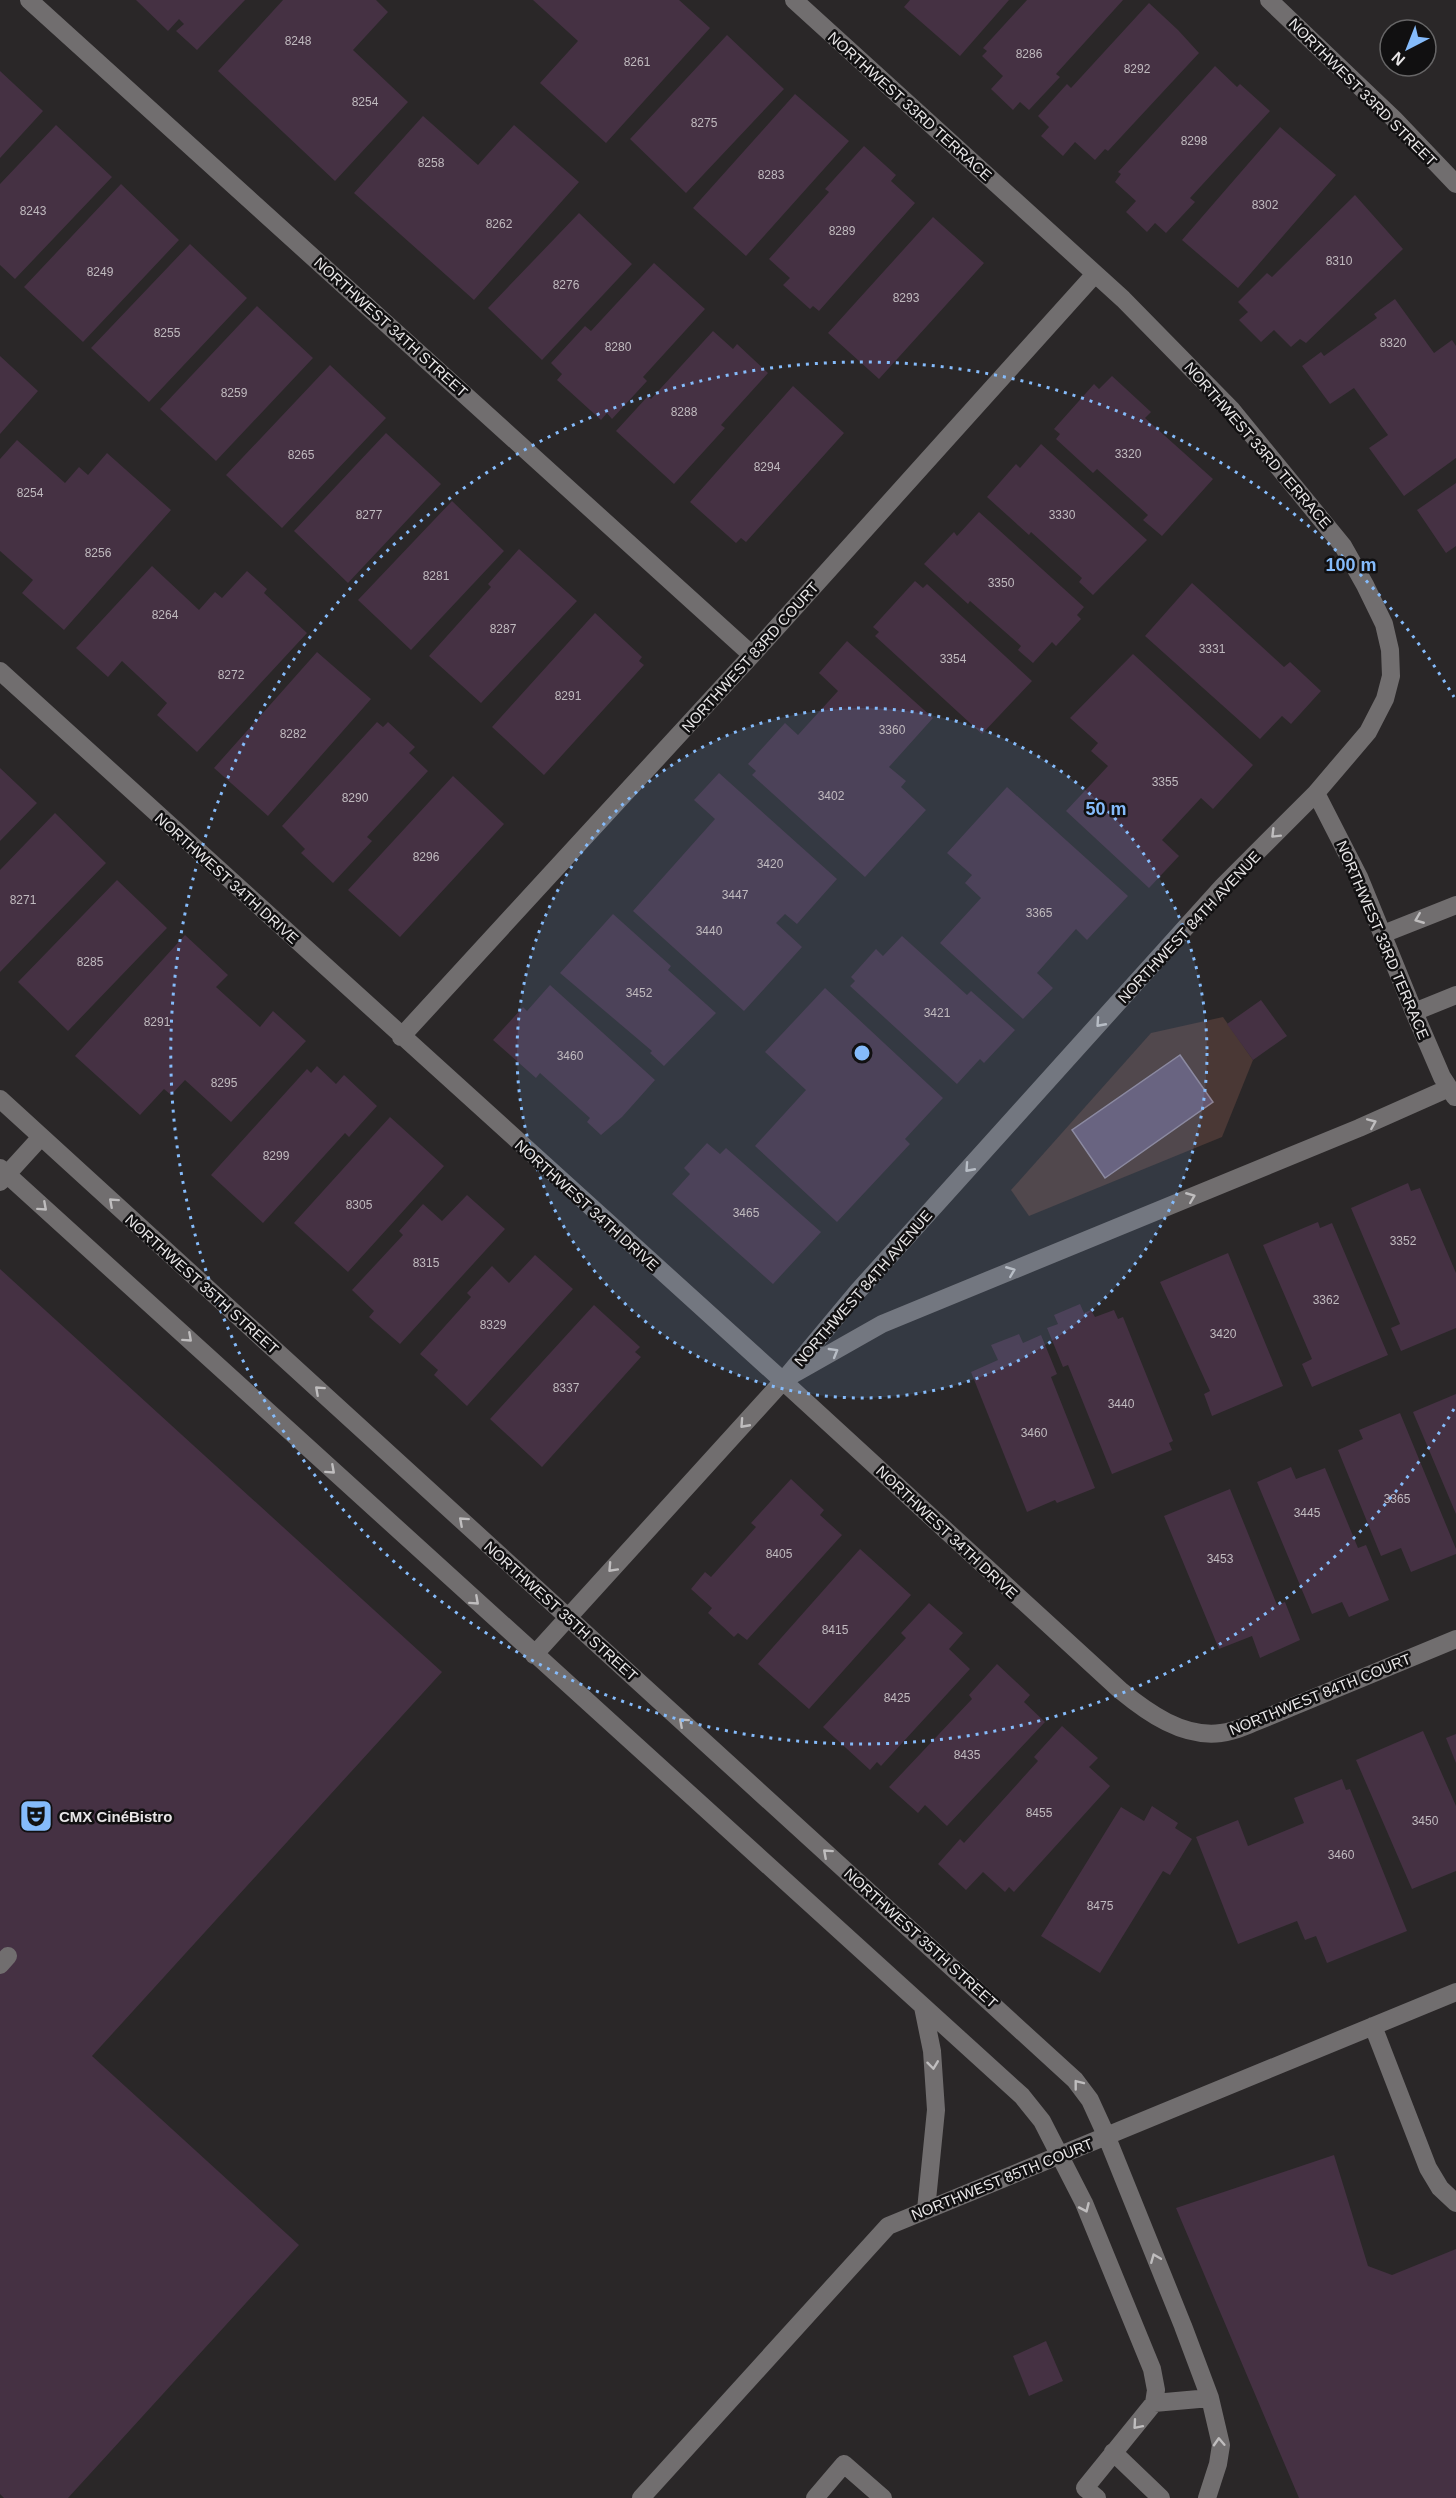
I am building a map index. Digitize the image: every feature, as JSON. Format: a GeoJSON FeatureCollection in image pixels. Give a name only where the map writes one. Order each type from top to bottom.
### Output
{"type":"FeatureCollection","features":[{"type":"Feature","properties":{"kind":"street","name":"NORTHWEST 34TH STREET"},"geometry":{"type":"LineString","coordinates":[[29,0],[752,655]]}},
{"type":"Feature","properties":{"kind":"street","name":"NORTHWEST 33RD TERRACE"},"geometry":{"type":"LineString","coordinates":[[794,0],[1169,344],[1237,416],[1333,532],[1359,572],[1378,609],[1388,637],[1392,663],[1387,693],[1368,732],[1316,793],[1359,876],[1414,1012],[1452,1093]]}},
{"type":"Feature","properties":{"kind":"street","name":"NORTHWEST 33RD STREET"},"geometry":{"type":"LineString","coordinates":[[1269,0],[1394,119],[1456,184]]}},
{"type":"Feature","properties":{"kind":"street","name":"NORTHWEST 83RD COURT"},"geometry":{"type":"LineString","coordinates":[[401,1037],[752,655],[1095,274]]}},
{"type":"Feature","properties":{"kind":"street","name":"NORTHWEST 34TH DRIVE"},"geometry":{"type":"LineString","coordinates":[[0,671],[1120,1690],[1160,1719],[1182,1728]]}},
{"type":"Feature","properties":{"kind":"street","name":"NORTHWEST 84TH AVENUE"},"geometry":{"type":"LineString","coordinates":[[783,1381],[858,1291],[1223,886],[1316,793]]}},
{"type":"Feature","properties":{"kind":"street"},"geometry":{"type":"LineString","coordinates":[[1383,934],[1456,904]]}},
{"type":"Feature","properties":{"kind":"street"},"geometry":{"type":"LineString","coordinates":[[1414,1012],[1456,995]]}},
{"type":"Feature","properties":{"kind":"street","name":"NORTHWEST 84TH AVENUE"},"geometry":{"type":"LineString","coordinates":[[783,1381],[882,1324],[1359,1128],[1452,1093]]}},
{"type":"Feature","properties":{"kind":"street","name":"NORTHWEST 35TH STREET"},"geometry":{"type":"LineString","coordinates":[[0,1099],[1076,2080],[1090,2100],[1106,2135],[1184,2326],[1210,2398],[1221,2445],[1218,2464],[1207,2498]]}},
{"type":"Feature","properties":{"kind":"street"},"geometry":{"type":"LineString","coordinates":[[41,1137],[2,1175],[1022,2097],[1042,2121],[1083,2203],[1142,2343],[1152,2369],[1156,2390],[1154,2403],[1085,2488],[1097,2498]]}},
{"type":"Feature","properties":{"kind":"street"},"geometry":{"type":"LineString","coordinates":[[534,1655],[783,1381]]}},
{"type":"Feature","properties":{"kind":"street","name":"NORTHWEST 84TH COURT"},"geometry":{"type":"LineString","coordinates":[[1182,1728],[1209,1733],[1237,1729],[1456,1639]]}},
{"type":"Feature","properties":{"kind":"street","name":"NORTHWEST 85TH COURT"},"geometry":{"type":"LineString","coordinates":[[641,2498],[888,2226],[1456,1992]]}},
{"type":"Feature","properties":{"kind":"street"},"geometry":{"type":"LineString","coordinates":[[923,2007],[932,2051],[936,2110],[926,2210]]}},
{"type":"Feature","properties":{"kind":"street"},"geometry":{"type":"LineString","coordinates":[[1373,2026],[1428,2168],[1440,2188],[1456,2203]]}},
{"type":"Feature","properties":{"kind":"street"},"geometry":{"type":"LineString","coordinates":[[1154,2403],[1210,2398]]}},
{"type":"Feature","properties":{"kind":"street"},"geometry":{"type":"LineString","coordinates":[[1113,2452],[1161,2498]]}},
{"type":"Feature","properties":{"kind":"street"},"geometry":{"type":"LineString","coordinates":[[815,2498],[844,2464],[883,2498]]}},
{"type":"Feature","properties":{"kind":"shaded area"},"geometry":{"type":"Polygon","coordinates":[[[1223,1017],[1253,1060],[1222,1137],[1029,1216],[1011,1190],[1151,1033],[1223,1017]]]}},
{"type":"Feature","properties":{"kind":"shaded area"},"geometry":{"type":"Polygon","coordinates":[[[1180,1055],[1213,1102],[1105,1178],[1072,1130],[1180,1055]]]}},
{"type":"Feature","properties":{"kind":"building"},"geometry":{"type":"Polygon","coordinates":[[[136,0],[245,0],[197,50],[176,31],[184,24],[179,19],[168,31],[136,0]]]}},
{"type":"Feature","properties":{"kind":"building"},"geometry":{"type":"Polygon","coordinates":[[[283,0],[376,0],[388,12],[353,50],[408,102],[335,181],[218,71],[283,0]]]}},
{"type":"Feature","properties":{"kind":"building"},"geometry":{"type":"Polygon","coordinates":[[[533,0],[679,0],[710,28],[606,143],[540,83],[578,41],[533,0]]]}},
{"type":"Feature","properties":{"kind":"building"},"geometry":{"type":"Polygon","coordinates":[[[910,0],[1009,0],[960,56],[904,7],[910,0]]]}},
{"type":"Feature","properties":{"kind":"building"},"geometry":{"type":"Polygon","coordinates":[[[1027,0],[1123,0],[1056,74],[1060,77],[1029,110],[1020,102],[1013,110],[991,89],[1003,76],[982,56],[987,51],[983,48],[1027,0]]]}},
{"type":"Feature","properties":{"kind":"building"},"geometry":{"type":"Polygon","coordinates":[[[1149,3],[1199,53],[1108,151],[1105,149],[1095,160],[1075,142],[1063,156],[1041,136],[1049,127],[1038,116],[1067,84],[1071,88],[1149,3]]]}},
{"type":"Feature","properties":{"kind":"building"},"geometry":{"type":"Polygon","coordinates":[[[727,35],[784,89],[686,193],[630,139],[727,35]]]}},
{"type":"Feature","properties":{"kind":"building"},"geometry":{"type":"Polygon","coordinates":[[[1215,66],[1237,87],[1240,84],[1270,111],[1190,198],[1195,202],[1166,233],[1155,223],[1147,232],[1126,212],[1136,201],[1115,182],[1121,174],[1118,172],[1215,66]]]}},
{"type":"Feature","properties":{"kind":"building"},"geometry":{"type":"Polygon","coordinates":[[[0,71],[43,111],[0,158],[0,71]]]}},
{"type":"Feature","properties":{"kind":"building"},"geometry":{"type":"Polygon","coordinates":[[[795,94],[849,141],[746,256],[693,208],[795,94]]]}},
{"type":"Feature","properties":{"kind":"building"},"geometry":{"type":"Polygon","coordinates":[[[423,116],[478,165],[514,125],[579,182],[474,300],[354,193],[423,116]]]}},
{"type":"Feature","properties":{"kind":"building"},"geometry":{"type":"Polygon","coordinates":[[[56,125],[112,177],[15,279],[0,265],[0,184],[56,125]]]}},
{"type":"Feature","properties":{"kind":"building"},"geometry":{"type":"Polygon","coordinates":[[[1280,127],[1336,175],[1238,288],[1182,240],[1280,127]]]}},
{"type":"Feature","properties":{"kind":"building"},"geometry":{"type":"Polygon","coordinates":[[[864,146],[896,175],[891,181],[915,203],[819,311],[813,306],[810,309],[783,285],[790,278],[769,259],[829,192],[825,189],[864,146]]]}},
{"type":"Feature","properties":{"kind":"building"},"geometry":{"type":"Polygon","coordinates":[[[121,184],[179,240],[83,342],[24,287],[121,184]]]}},
{"type":"Feature","properties":{"kind":"building"},"geometry":{"type":"Polygon","coordinates":[[[1355,195],[1403,249],[1306,343],[1300,339],[1291,347],[1274,330],[1261,342],[1239,320],[1248,312],[1238,302],[1267,273],[1272,277],[1355,195]]]}},
{"type":"Feature","properties":{"kind":"building"},"geometry":{"type":"Polygon","coordinates":[[[579,213],[632,264],[542,360],[488,308],[579,213]]]}},
{"type":"Feature","properties":{"kind":"building"},"geometry":{"type":"Polygon","coordinates":[[[933,217],[984,263],[879,379],[828,333],[933,217]]]}},
{"type":"Feature","properties":{"kind":"building"},"geometry":{"type":"Polygon","coordinates":[[[190,244],[247,298],[149,402],[91,348],[190,244]]]}},
{"type":"Feature","properties":{"kind":"building"},"geometry":{"type":"Polygon","coordinates":[[[654,263],[705,309],[643,377],[647,381],[612,419],[607,413],[601,420],[557,380],[562,374],[551,363],[585,326],[591,331],[654,263]]]}},
{"type":"Feature","properties":{"kind":"building"},"geometry":{"type":"Polygon","coordinates":[[[1395,299],[1434,353],[1452,340],[1456,346],[1456,458],[1404,496],[1369,448],[1388,435],[1354,388],[1330,404],[1302,366],[1321,352],[1324,356],[1377,318],[1374,314],[1395,299]]]}},
{"type":"Feature","properties":{"kind":"building"},"geometry":{"type":"Polygon","coordinates":[[[257,306],[313,358],[216,461],[160,409],[257,306]]]}},
{"type":"Feature","properties":{"kind":"building"},"geometry":{"type":"Polygon","coordinates":[[[713,331],[733,349],[737,344],[768,373],[721,425],[725,428],[674,484],[616,431],[648,396],[651,399],[713,331]]]}},
{"type":"Feature","properties":{"kind":"building"},"geometry":{"type":"Polygon","coordinates":[[[0,356],[38,391],[0,434],[0,356]]]}},
{"type":"Feature","properties":{"kind":"building"},"geometry":{"type":"Polygon","coordinates":[[[330,365],[386,418],[282,528],[226,475],[330,365]]]}},
{"type":"Feature","properties":{"kind":"building"},"geometry":{"type":"Polygon","coordinates":[[[1112,376],[1151,412],[1145,418],[1213,479],[1162,536],[1143,520],[1148,515],[1097,469],[1093,473],[1056,439],[1060,434],[1054,429],[1094,384],[1099,389],[1112,376]]]}},
{"type":"Feature","properties":{"kind":"building"},"geometry":{"type":"Polygon","coordinates":[[[793,386],[844,433],[746,542],[741,538],[736,543],[690,502],[793,386]]]}},
{"type":"Feature","properties":{"kind":"building"},"geometry":{"type":"Polygon","coordinates":[[[386,433],[441,484],[348,583],[294,531],[386,433]]]}},
{"type":"Feature","properties":{"kind":"building"},"geometry":{"type":"Polygon","coordinates":[[[17,440],[65,483],[79,467],[88,475],[107,453],[171,510],[64,630],[22,593],[33,580],[0,551],[0,459],[17,440]]]}},
{"type":"Feature","properties":{"kind":"building"},"geometry":{"type":"Polygon","coordinates":[[[1041,444],[1147,540],[1093,595],[1079,582],[1082,578],[1031,532],[1029,535],[987,497],[1016,464],[1020,468],[1041,444]]]}},
{"type":"Feature","properties":{"kind":"building"},"geometry":{"type":"Polygon","coordinates":[[[1456,483],[1456,546],[1446,553],[1417,510],[1456,483]]]}},
{"type":"Feature","properties":{"kind":"building"},"geometry":{"type":"Polygon","coordinates":[[[452,501],[504,551],[411,650],[358,600],[452,501]]]}},
{"type":"Feature","properties":{"kind":"building"},"geometry":{"type":"Polygon","coordinates":[[[979,512],[1084,607],[1077,615],[1081,619],[1056,646],[1052,642],[1033,663],[1018,650],[1021,646],[970,601],[968,604],[924,564],[954,532],[957,536],[979,512]]]}},
{"type":"Feature","properties":{"kind":"building"},"geometry":{"type":"Polygon","coordinates":[[[519,549],[577,601],[481,703],[429,656],[491,587],[488,584],[519,549]]]}},
{"type":"Feature","properties":{"kind":"building"},"geometry":{"type":"Polygon","coordinates":[[[152,566],[199,610],[215,592],[222,598],[247,571],[267,589],[264,593],[307,633],[197,752],[157,715],[167,703],[122,661],[108,677],[76,648],[152,566]]]}},
{"type":"Feature","properties":{"kind":"building"},"geometry":{"type":"Polygon","coordinates":[[[915,581],[923,588],[927,584],[1032,681],[982,734],[875,636],[879,632],[873,627],[915,581]]]}},
{"type":"Feature","properties":{"kind":"building"},"geometry":{"type":"Polygon","coordinates":[[[1192,583],[1284,667],[1290,662],[1321,691],[1291,724],[1282,716],[1260,739],[1145,636],[1192,583]]]}},
{"type":"Feature","properties":{"kind":"building"},"geometry":{"type":"Polygon","coordinates":[[[595,613],[642,657],[639,661],[644,665],[544,775],[492,727],[595,613]]]}},
{"type":"Feature","properties":{"kind":"building"},"geometry":{"type":"Polygon","coordinates":[[[847,641],[933,718],[889,767],[906,781],[901,787],[926,810],[865,877],[752,775],[756,771],[748,764],[785,723],[798,735],[838,691],[819,673],[847,641]]]}},
{"type":"Feature","properties":{"kind":"building"},"geometry":{"type":"Polygon","coordinates":[[[317,652],[371,699],[268,816],[214,768],[317,652]]]}},
{"type":"Feature","properties":{"kind":"building"},"geometry":{"type":"Polygon","coordinates":[[[1133,654],[1253,765],[1213,809],[1201,798],[1162,840],[1179,856],[1149,888],[1066,811],[1108,766],[1091,751],[1098,743],[1070,718],[1133,654]]]}},
{"type":"Feature","properties":{"kind":"building"},"geometry":{"type":"Polygon","coordinates":[[[377,722],[383,727],[388,722],[415,747],[409,753],[428,771],[367,837],[372,841],[333,883],[301,853],[305,849],[282,826],[377,722]]]}},
{"type":"Feature","properties":{"kind":"building"},"geometry":{"type":"Polygon","coordinates":[[[0,768],[37,803],[0,841],[0,768]]]}},
{"type":"Feature","properties":{"kind":"building"},"geometry":{"type":"Polygon","coordinates":[[[719,773],[837,879],[797,924],[785,914],[776,923],[802,947],[744,1011],[633,911],[715,819],[694,800],[719,773]]]}},
{"type":"Feature","properties":{"kind":"building"},"geometry":{"type":"Polygon","coordinates":[[[453,776],[504,824],[400,937],[348,890],[453,776]]]}},
{"type":"Feature","properties":{"kind":"building"},"geometry":{"type":"Polygon","coordinates":[[[1007,787],[1128,896],[1087,940],[1076,929],[1037,973],[1053,988],[1023,1019],[940,943],[981,898],[965,883],[972,875],[947,853],[1007,787]]]}},
{"type":"Feature","properties":{"kind":"building"},"geometry":{"type":"Polygon","coordinates":[[[55,813],[106,863],[0,972],[0,870],[55,813]]]}},
{"type":"Feature","properties":{"kind":"building"},"geometry":{"type":"Polygon","coordinates":[[[117,880],[167,928],[68,1031],[18,982],[117,880]]]}},
{"type":"Feature","properties":{"kind":"building"},"geometry":{"type":"Polygon","coordinates":[[[613,914],[671,966],[668,970],[716,1013],[664,1066],[650,1053],[652,1051],[560,973],[613,914]]]}},
{"type":"Feature","properties":{"kind":"building"},"geometry":{"type":"Polygon","coordinates":[[[185,935],[228,975],[216,987],[260,1027],[273,1011],[306,1041],[231,1122],[185,1080],[171,1095],[164,1089],[140,1115],[75,1056],[185,935]]]}},
{"type":"Feature","properties":{"kind":"building"},"geometry":{"type":"Polygon","coordinates":[[[902,936],[967,995],[971,991],[1015,1030],[984,1063],[980,1059],[957,1084],[850,986],[855,981],[851,977],[876,949],[883,956],[902,936]]]}},
{"type":"Feature","properties":{"kind":"building"},"geometry":{"type":"Polygon","coordinates":[[[550,985],[655,1080],[622,1117],[601,1135],[587,1122],[590,1118],[540,1073],[536,1078],[493,1040],[523,1007],[527,1011],[550,985]]]}},
{"type":"Feature","properties":{"kind":"building"},"geometry":{"type":"Polygon","coordinates":[[[825,988],[943,1098],[905,1139],[910,1144],[837,1222],[755,1146],[806,1090],[765,1052],[825,988]]]}},
{"type":"Feature","properties":{"kind":"building"},"geometry":{"type":"Polygon","coordinates":[[[1261,1000],[1287,1036],[1253,1060],[1227,1024],[1261,1000]]]}},
{"type":"Feature","properties":{"kind":"building"},"geometry":{"type":"Polygon","coordinates":[[[317,1066],[336,1084],[344,1075],[377,1106],[349,1137],[345,1133],[263,1223],[211,1175],[307,1069],[311,1073],[317,1066]]]}},
{"type":"Feature","properties":{"kind":"building"},"geometry":{"type":"Polygon","coordinates":[[[390,1117],[444,1166],[348,1272],[294,1223],[390,1117]]]}},
{"type":"Feature","properties":{"kind":"building"},"geometry":{"type":"Polygon","coordinates":[[[707,1143],[720,1154],[726,1148],[821,1232],[773,1284],[672,1194],[690,1174],[684,1168],[707,1143]]]}},
{"type":"Feature","properties":{"kind":"building"},"geometry":{"type":"Polygon","coordinates":[[[1408,1183],[1411,1191],[1420,1188],[1456,1273],[1456,1328],[1401,1351],[1391,1328],[1400,1324],[1351,1208],[1408,1183]]]}},
{"type":"Feature","properties":{"kind":"building"},"geometry":{"type":"Polygon","coordinates":[[[467,1195],[505,1229],[400,1344],[369,1317],[374,1311],[352,1290],[403,1235],[399,1231],[423,1204],[442,1221],[467,1195]]]}},
{"type":"Feature","properties":{"kind":"building"},"geometry":{"type":"Polygon","coordinates":[[[1318,1222],[1320,1228],[1332,1223],[1388,1355],[1312,1387],[1302,1364],[1312,1359],[1263,1245],[1318,1222]]]}},
{"type":"Feature","properties":{"kind":"building"},"geometry":{"type":"Polygon","coordinates":[[[1228,1253],[1283,1386],[1212,1416],[1204,1394],[1210,1391],[1160,1282],[1228,1253]]]}},
{"type":"Feature","properties":{"kind":"building"},"geometry":{"type":"Polygon","coordinates":[[[535,1255],[573,1289],[467,1406],[434,1375],[438,1370],[420,1354],[471,1297],[467,1293],[492,1266],[509,1283],[535,1255]]]}},
{"type":"Feature","properties":{"kind":"building"},"geometry":{"type":"Polygon","coordinates":[[[0,1269],[442,1672],[92,2056],[299,2245],[68,2498],[4,2498],[0,2494],[0,1269]]]}},
{"type":"Feature","properties":{"kind":"building"},"geometry":{"type":"Polygon","coordinates":[[[1080,1304],[1084,1313],[1091,1310],[1095,1317],[1114,1310],[1118,1319],[1123,1317],[1173,1441],[1169,1443],[1172,1450],[1112,1474],[1068,1365],[1063,1367],[1047,1328],[1058,1324],[1054,1315],[1080,1304]]]}},
{"type":"Feature","properties":{"kind":"building"},"geometry":{"type":"Polygon","coordinates":[[[594,1305],[640,1347],[635,1352],[641,1357],[542,1467],[490,1419],[594,1305]]]}},
{"type":"Feature","properties":{"kind":"building"},"geometry":{"type":"Polygon","coordinates":[[[1019,1334],[1023,1343],[1041,1335],[1057,1374],[1051,1377],[1095,1488],[1057,1503],[1055,1500],[1027,1512],[971,1372],[998,1360],[991,1345],[1019,1334]]]}},
{"type":"Feature","properties":{"kind":"building"},"geometry":{"type":"Polygon","coordinates":[[[1456,1394],[1456,1514],[1413,1412],[1456,1394]]]}},
{"type":"Feature","properties":{"kind":"building"},"geometry":{"type":"Polygon","coordinates":[[[1400,1413],[1456,1549],[1456,1554],[1411,1572],[1401,1548],[1381,1556],[1338,1450],[1363,1439],[1359,1430],[1400,1413]]]}},
{"type":"Feature","properties":{"kind":"building"},"geometry":{"type":"Polygon","coordinates":[[[1291,1467],[1296,1479],[1325,1468],[1358,1548],[1366,1545],[1389,1600],[1349,1617],[1342,1602],[1312,1614],[1257,1482],[1291,1467]]]}},
{"type":"Feature","properties":{"kind":"building"},"geometry":{"type":"Polygon","coordinates":[[[791,1479],[824,1510],[820,1515],[842,1535],[747,1640],[738,1633],[734,1637],[708,1613],[712,1608],[691,1589],[705,1572],[711,1577],[756,1527],[751,1523],[791,1479]]]}},
{"type":"Feature","properties":{"kind":"building"},"geometry":{"type":"Polygon","coordinates":[[[1230,1489],[1277,1605],[1285,1602],[1300,1640],[1260,1658],[1252,1636],[1219,1649],[1164,1516],[1230,1489]]]}},
{"type":"Feature","properties":{"kind":"building"},"geometry":{"type":"Polygon","coordinates":[[[860,1549],[911,1595],[809,1709],[758,1664],[860,1549]]]}},
{"type":"Feature","properties":{"kind":"building"},"geometry":{"type":"Polygon","coordinates":[[[929,1603],[963,1633],[949,1649],[970,1669],[881,1766],[877,1762],[870,1770],[823,1727],[906,1638],[901,1633],[929,1603]]]}},
{"type":"Feature","properties":{"kind":"building"},"geometry":{"type":"Polygon","coordinates":[[[997,1664],[1030,1695],[1024,1702],[1045,1722],[947,1826],[925,1805],[918,1813],[889,1787],[972,1699],[969,1695],[997,1664]]]}},
{"type":"Feature","properties":{"kind":"building"},"geometry":{"type":"Polygon","coordinates":[[[1062,1726],[1098,1758],[1089,1767],[1110,1786],[1014,1892],[1009,1887],[1005,1892],[983,1872],[966,1890],[938,1864],[960,1839],[964,1843],[1038,1761],[1034,1757],[1062,1726]]]}},
{"type":"Feature","properties":{"kind":"building"},"geometry":{"type":"Polygon","coordinates":[[[1423,1731],[1456,1806],[1456,1871],[1412,1889],[1356,1760],[1423,1731]]]}},
{"type":"Feature","properties":{"kind":"building"},"geometry":{"type":"Polygon","coordinates":[[[1456,1734],[1456,1763],[1446,1738],[1456,1734]]]}},
{"type":"Feature","properties":{"kind":"building"},"geometry":{"type":"Polygon","coordinates":[[[1342,1779],[1346,1790],[1350,1789],[1407,1931],[1327,1963],[1316,1936],[1305,1940],[1297,1921],[1238,1944],[1196,1837],[1238,1820],[1248,1846],[1304,1823],[1294,1798],[1342,1779]]]}},
{"type":"Feature","properties":{"kind":"building"},"geometry":{"type":"Polygon","coordinates":[[[1152,1806],[1178,1823],[1175,1828],[1192,1839],[1170,1875],[1163,1871],[1100,1973],[1041,1936],[1121,1807],[1144,1821],[1152,1806]]]}},
{"type":"Feature","properties":{"kind":"building"},"geometry":{"type":"Polygon","coordinates":[[[1334,2155],[1368,2266],[1392,2275],[1456,2249],[1456,2498],[1299,2498],[1176,2208],[1334,2155]]]}},
{"type":"Feature","properties":{"kind":"building"},"geometry":{"type":"Polygon","coordinates":[[[1046,2341],[1063,2381],[1029,2396],[1013,2356],[1046,2341]]]}},
{"type":"Feature","properties":{"kind":"place","name":"CMX CinéBistro"},"geometry":{"type":"Point","coordinates":[36,1816]}}]}
